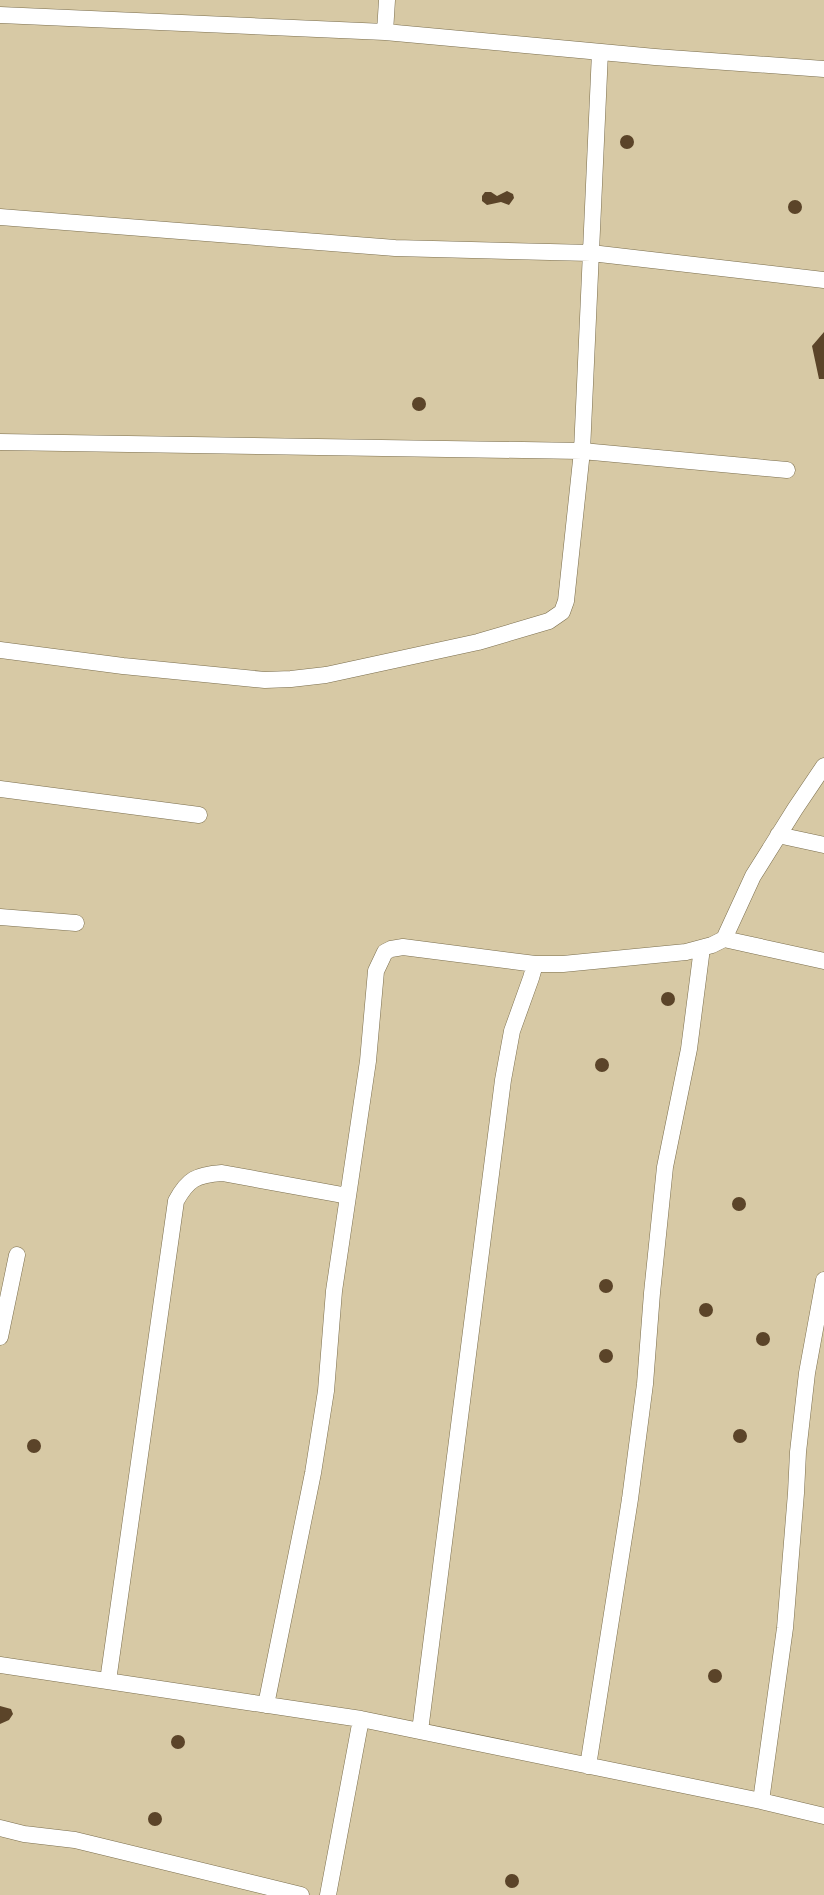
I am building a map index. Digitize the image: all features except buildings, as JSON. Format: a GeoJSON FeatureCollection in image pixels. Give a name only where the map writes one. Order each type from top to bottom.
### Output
{"type":"FeatureCollection","features":[{"type":"Feature","properties":{"kind":"street"},"geometry":{"type":"LineString","coordinates":[[385,32],[387,0]]}},
{"type":"Feature","properties":{"kind":"street"},"geometry":{"type":"LineString","coordinates":[[0,14],[385,32],[600,52],[824,69]]}},
{"type":"Feature","properties":{"kind":"street"},"geometry":{"type":"LineString","coordinates":[[0,650],[123,666],[265,680],[291,679],[326,675],[471,644],[549,621],[562,612],[566,601],[582,451],[600,52]]}},
{"type":"Feature","properties":{"kind":"street"},"geometry":{"type":"LineString","coordinates":[[0,217],[395,248],[591,253],[824,280]]}},
{"type":"Feature","properties":{"kind":"street"},"geometry":{"type":"LineString","coordinates":[[0,442],[582,451],[787,470]]}},
{"type":"Feature","properties":{"kind":"street"},"geometry":{"type":"LineString","coordinates":[[724,939],[753,876],[824,766]]}},
{"type":"Feature","properties":{"kind":"street"},"geometry":{"type":"LineString","coordinates":[[0,789],[199,815]]}},
{"type":"Feature","properties":{"kind":"street"},"geometry":{"type":"LineString","coordinates":[[778,836],[824,845]]}},
{"type":"Feature","properties":{"kind":"street"},"geometry":{"type":"LineString","coordinates":[[0,917],[76,923]]}},
{"type":"Feature","properties":{"kind":"street"},"geometry":{"type":"LineString","coordinates":[[266,1705],[313,1473],[326,1391],[334,1291],[368,1061],[376,971],[385,952],[403,947],[535,964],[563,964],[686,952],[702,948],[724,939],[824,961]]}},
{"type":"Feature","properties":{"kind":"street"},"geometry":{"type":"LineString","coordinates":[[588,1766],[630,1499],[644,1392],[652,1293],[665,1167],[689,1050],[702,948]]}},
{"type":"Feature","properties":{"kind":"street"},"geometry":{"type":"LineString","coordinates":[[420,1731],[503,1080],[512,1031],[535,964]]}},
{"type":"Feature","properties":{"kind":"street"},"geometry":{"type":"LineString","coordinates":[[108,1681],[176,1201],[191,1180],[204,1175],[222,1173],[348,1196]]}},
{"type":"Feature","properties":{"kind":"street"},"geometry":{"type":"LineString","coordinates":[[0,1337],[17,1255]]}},
{"type":"Feature","properties":{"kind":"street"},"geometry":{"type":"LineString","coordinates":[[760,1801],[785,1628],[798,1452],[807,1373],[824,1280]]}},
{"type":"Feature","properties":{"kind":"street"},"geometry":{"type":"LineString","coordinates":[[0,1665],[361,1719],[760,1801],[824,1816]]}},
{"type":"Feature","properties":{"kind":"street"},"geometry":{"type":"LineString","coordinates":[[328,1895],[361,1719]]}},
{"type":"Feature","properties":{"kind":"street"},"geometry":{"type":"LineString","coordinates":[[0,1828],[24,1834],[75,1840],[301,1895]]}}]}
